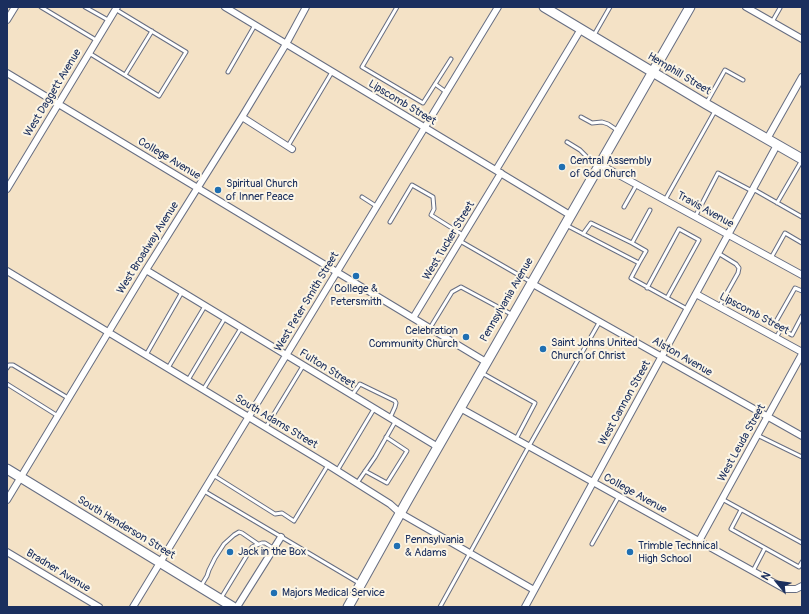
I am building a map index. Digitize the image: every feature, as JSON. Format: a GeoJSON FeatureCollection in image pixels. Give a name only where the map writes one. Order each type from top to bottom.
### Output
{"type":"FeatureCollection","features":[{"type":"Feature","properties":{"kind":"street"},"geometry":{"type":"LineString","coordinates":[[7,20],[15,7]]}},
{"type":"Feature","properties":{"kind":"street","name":"Lipscomb Street"},"geometry":{"type":"LineString","coordinates":[[225,7],[570,215]]}},
{"type":"Feature","properties":{"kind":"street","name":"West Broadway Avenue"},"geometry":{"type":"LineString","coordinates":[[7,500],[146,270],[242,117],[286,44],[306,7]]}},
{"type":"Feature","properties":{"kind":"street","name":"West Peter Smith Street"},"geometry":{"type":"LineString","coordinates":[[133,607],[498,7]]}},
{"type":"Feature","properties":{"kind":"street","name":"Hemphill Street"},"geometry":{"type":"LineString","coordinates":[[544,7],[653,73],[802,159]]}},
{"type":"Feature","properties":{"kind":"street","name":"Pennsylvania Avenue"},"geometry":{"type":"LineString","coordinates":[[348,607],[531,282],[690,7]]}},
{"type":"Feature","properties":{"kind":"street"},"geometry":{"type":"LineString","coordinates":[[746,7],[802,39]]}},
{"type":"Feature","properties":{"kind":"street","name":"West Daggett Avenue"},"geometry":{"type":"LineString","coordinates":[[7,189],[116,8]]}},
{"type":"Feature","properties":{"kind":"street","name":"West Tucker Street"},"geometry":{"type":"LineString","coordinates":[[413,318],[462,238],[498,172],[581,29]]}},
{"type":"Feature","properties":{"kind":"street","name":"College Avenue"},"geometry":{"type":"LineString","coordinates":[[7,73],[486,362]]}},
{"type":"Feature","properties":{"kind":"street"},"geometry":{"type":"LineString","coordinates":[[767,139],[802,77]]}},
{"type":"Feature","properties":{"kind":"street"},"geometry":{"type":"LineString","coordinates":[[242,117],[290,147]]}},
{"type":"Feature","properties":{"kind":"street","name":"West Cannon Street"},"geometry":{"type":"LineString","coordinates":[[525,607],[777,145]]}},
{"type":"Feature","properties":{"kind":"street","name":"Travis Avenue"},"geometry":{"type":"LineString","coordinates":[[599,164],[802,275]]}},
{"type":"Feature","properties":{"kind":"street","name":"Fulton Street"},"geometry":{"type":"LineString","coordinates":[[146,270],[438,447]]}},
{"type":"Feature","properties":{"kind":"street","name":"South Adams Street"},"geometry":{"type":"LineString","coordinates":[[7,271],[328,465],[390,504],[400,513],[534,590]]}},
{"type":"Feature","properties":{"kind":"street","name":"Alston Avenue"},"geometry":{"type":"LineString","coordinates":[[531,282],[802,436]]}},
{"type":"Feature","properties":{"kind":"street","name":"Lipscomb Street"},"geometry":{"type":"LineString","coordinates":[[696,294],[802,353]]}},
{"type":"Feature","properties":{"kind":"street","name":"West Leuda Street"},"geometry":{"type":"LineString","coordinates":[[699,541],[802,353]]}},
{"type":"Feature","properties":{"kind":"street","name":"College Avenue"},"geometry":{"type":"LineString","coordinates":[[460,408],[786,589],[791,590],[802,586]]}},
{"type":"Feature","properties":{"kind":"street","name":"South Henderson Street"},"geometry":{"type":"LineString","coordinates":[[7,469],[233,607]]}},
{"type":"Feature","properties":{"kind":"street"},"geometry":{"type":"LineString","coordinates":[[237,607],[280,537]]}},
{"type":"Feature","properties":{"kind":"street","name":"Bradner Avenue"},"geometry":{"type":"LineString","coordinates":[[7,552],[99,607]]}},
{"type":"Feature","properties":{"kind":"lane"},"geometry":{"type":"LineString","coordinates":[[41,7],[96,40]]}},
{"type":"Feature","properties":{"kind":"lane"},"geometry":{"type":"LineString","coordinates":[[85,7],[108,20]]}},
{"type":"Feature","properties":{"kind":"lane"},"geometry":{"type":"LineString","coordinates":[[397,7],[362,67],[423,104],[451,59]]}},
{"type":"Feature","properties":{"kind":"lane"},"geometry":{"type":"LineString","coordinates":[[593,36],[610,7]]}},
{"type":"Feature","properties":{"kind":"lane"},"geometry":{"type":"LineString","coordinates":[[89,53],[159,96],[186,52],[116,8]]}},
{"type":"Feature","properties":{"kind":"lane"},"geometry":{"type":"LineString","coordinates":[[772,22],[780,8]]}},
{"type":"Feature","properties":{"kind":"lane"},"geometry":{"type":"LineString","coordinates":[[228,72],[255,25]]}},
{"type":"Feature","properties":{"kind":"lane"},"geometry":{"type":"LineString","coordinates":[[125,75],[152,31]]}},
{"type":"Feature","properties":{"kind":"lane"},"geometry":{"type":"LineString","coordinates":[[706,104],[725,70],[743,80]]}},
{"type":"Feature","properties":{"kind":"lane"},"geometry":{"type":"LineString","coordinates":[[290,147],[332,72]]}},
{"type":"Feature","properties":{"kind":"lane"},"geometry":{"type":"LineString","coordinates":[[435,84],[446,92]]}},
{"type":"Feature","properties":{"kind":"lane"},"geometry":{"type":"LineString","coordinates":[[665,200],[716,110]]}},
{"type":"Feature","properties":{"kind":"lane"},"geometry":{"type":"LineString","coordinates":[[581,117],[592,123],[602,122],[608,124],[618,131]]}},
{"type":"Feature","properties":{"kind":"lane"},"geometry":{"type":"LineString","coordinates":[[567,142],[599,164]]}},
{"type":"Feature","properties":{"kind":"lane"},"geometry":{"type":"LineString","coordinates":[[778,203],[802,159]]}},
{"type":"Feature","properties":{"kind":"lane"},"geometry":{"type":"LineString","coordinates":[[695,216],[718,173],[778,203],[802,217]]}},
{"type":"Feature","properties":{"kind":"lane"},"geometry":{"type":"LineString","coordinates":[[624,207],[637,184]]}},
{"type":"Feature","properties":{"kind":"lane"},"geometry":{"type":"LineString","coordinates":[[390,222],[412,185],[433,197],[434,209],[431,215],[462,238],[531,282]]}},
{"type":"Feature","properties":{"kind":"lane"},"geometry":{"type":"LineString","coordinates":[[362,197],[376,206]]}},
{"type":"Feature","properties":{"kind":"lane"},"geometry":{"type":"LineString","coordinates":[[632,243],[650,210]]}},
{"type":"Feature","properties":{"kind":"lane"},"geometry":{"type":"LineString","coordinates":[[583,234],[591,223],[646,251],[631,278],[687,310]]}},
{"type":"Feature","properties":{"kind":"lane"},"geometry":{"type":"LineString","coordinates":[[565,224],[638,263]]}},
{"type":"Feature","properties":{"kind":"lane"},"geometry":{"type":"LineString","coordinates":[[648,288],[679,229],[699,240],[667,298]]}},
{"type":"Feature","properties":{"kind":"lane"},"geometry":{"type":"LineString","coordinates":[[771,258],[785,233],[802,242]]}},
{"type":"Feature","properties":{"kind":"lane"},"geometry":{"type":"LineString","coordinates":[[718,254],[736,264],[739,268],[738,273],[719,307]]}},
{"type":"Feature","properties":{"kind":"lane"},"geometry":{"type":"LineString","coordinates":[[430,328],[452,292],[461,287],[513,315]]}},
{"type":"Feature","properties":{"kind":"lane"},"geometry":{"type":"LineString","coordinates":[[802,292],[795,288],[774,325],[792,335],[802,316]]}},
{"type":"Feature","properties":{"kind":"lane"},"geometry":{"type":"LineString","coordinates":[[146,355],[182,292]]}},
{"type":"Feature","properties":{"kind":"lane"},"geometry":{"type":"LineString","coordinates":[[168,368],[205,306]]}},
{"type":"Feature","properties":{"kind":"lane"},"geometry":{"type":"LineString","coordinates":[[188,380],[225,318]]}},
{"type":"Feature","properties":{"kind":"lane"},"geometry":{"type":"LineString","coordinates":[[440,607],[600,321]]}},
{"type":"Feature","properties":{"kind":"lane"},"geometry":{"type":"LineString","coordinates":[[203,390],[240,328]]}},
{"type":"Feature","properties":{"kind":"lane"},"geometry":{"type":"LineString","coordinates":[[776,338],[781,329]]}},
{"type":"Feature","properties":{"kind":"lane"},"geometry":{"type":"LineString","coordinates":[[7,368],[9,365],[13,365],[68,398]]}},
{"type":"Feature","properties":{"kind":"lane"},"geometry":{"type":"LineString","coordinates":[[266,427],[303,366]]}},
{"type":"Feature","properties":{"kind":"lane"},"geometry":{"type":"LineString","coordinates":[[480,372],[535,403],[516,439]]}},
{"type":"Feature","properties":{"kind":"lane"},"geometry":{"type":"LineString","coordinates":[[7,384],[58,416]]}},
{"type":"Feature","properties":{"kind":"lane"},"geometry":{"type":"LineString","coordinates":[[352,396],[360,384],[394,401],[396,403],[390,418]]}},
{"type":"Feature","properties":{"kind":"lane"},"geometry":{"type":"LineString","coordinates":[[337,471],[375,409]]}},
{"type":"Feature","properties":{"kind":"lane"},"geometry":{"type":"LineString","coordinates":[[357,483],[396,421]]}},
{"type":"Feature","properties":{"kind":"lane"},"geometry":{"type":"LineString","coordinates":[[757,435],[802,457]]}},
{"type":"Feature","properties":{"kind":"lane"},"geometry":{"type":"LineString","coordinates":[[365,471],[387,483],[407,451],[386,437]]}},
{"type":"Feature","properties":{"kind":"lane"},"geometry":{"type":"LineString","coordinates":[[213,475],[275,514],[282,513],[294,520],[328,465]]}},
{"type":"Feature","properties":{"kind":"lane"},"geometry":{"type":"LineString","coordinates":[[204,490],[280,537],[361,584]]}},
{"type":"Feature","properties":{"kind":"lane"},"geometry":{"type":"LineString","coordinates":[[592,544],[619,496]]}},
{"type":"Feature","properties":{"kind":"lane"},"geometry":{"type":"LineString","coordinates":[[722,499],[802,543]]}},
{"type":"Feature","properties":{"kind":"lane"},"geometry":{"type":"LineString","coordinates":[[741,510],[731,529],[799,567],[802,562]]}},
{"type":"Feature","properties":{"kind":"lane"},"geometry":{"type":"LineString","coordinates":[[200,587],[207,576],[208,570],[224,544],[234,535],[239,532],[242,533],[258,544]]}},
{"type":"Feature","properties":{"kind":"lane"},"geometry":{"type":"LineString","coordinates":[[221,599],[250,549],[258,544],[265,544],[274,548]]}},
{"type":"Feature","properties":{"kind":"lane"},"geometry":{"type":"LineString","coordinates":[[753,571],[765,548]]}},
{"type":"Feature","properties":{"kind":"place","name":"Central Assembly of God Church"},"geometry":{"type":"Point","coordinates":[562,167]}},
{"type":"Feature","properties":{"kind":"place","name":"Spiritual Church of Inner Peace"},"geometry":{"type":"Point","coordinates":[218,190]}},
{"type":"Feature","properties":{"kind":"place","name":"College & Petersmith"},"geometry":{"type":"Point","coordinates":[356,276]}},
{"type":"Feature","properties":{"kind":"place","name":"Celebration Community Church"},"geometry":{"type":"Point","coordinates":[466,337]}},
{"type":"Feature","properties":{"kind":"place","name":"Saint Johns United Church of Christ"},"geometry":{"type":"Point","coordinates":[543,349]}},
{"type":"Feature","properties":{"kind":"place","name":"Pennsylvania & Adams"},"geometry":{"type":"Point","coordinates":[397,546]}},
{"type":"Feature","properties":{"kind":"place","name":"Jack in the Box"},"geometry":{"type":"Point","coordinates":[230,552]}},
{"type":"Feature","properties":{"kind":"place","name":"Trimble Technical High School"},"geometry":{"type":"Point","coordinates":[630,552]}},
{"type":"Feature","properties":{"kind":"place","name":"Majors Medical Service"},"geometry":{"type":"Point","coordinates":[274,593]}}]}
